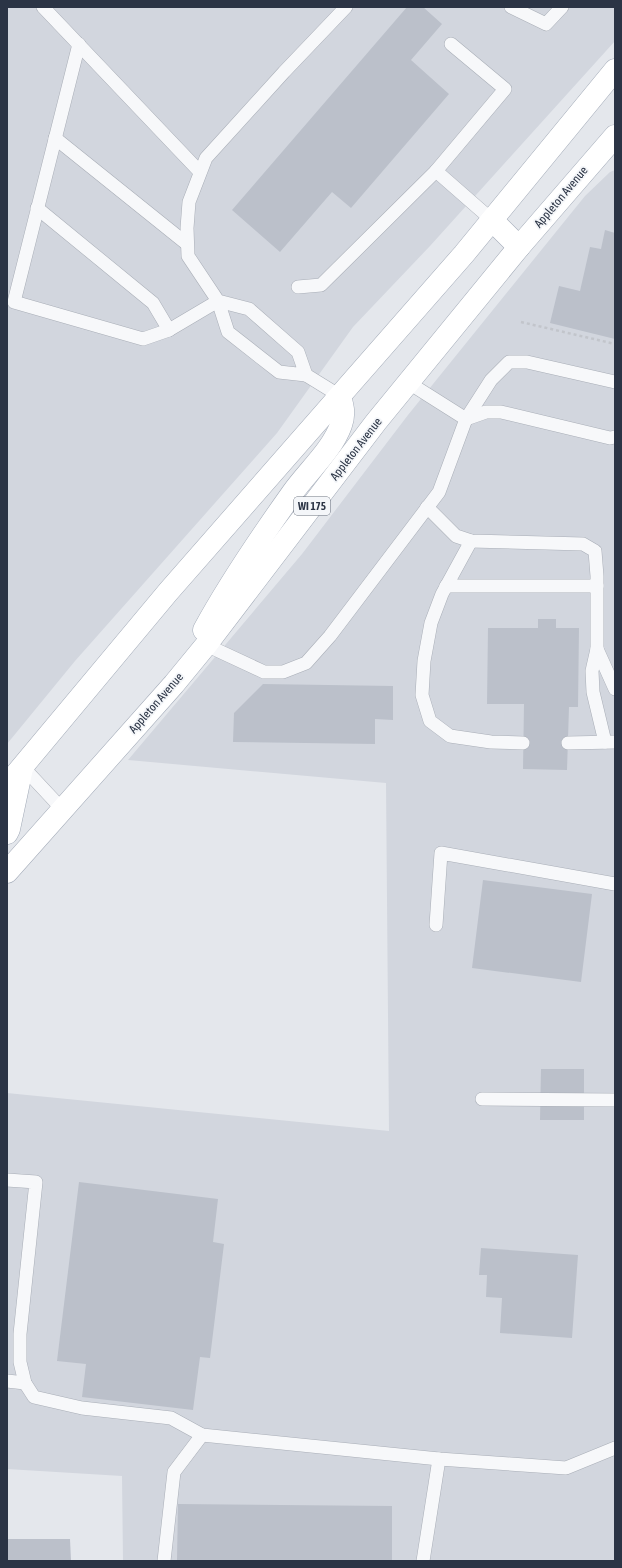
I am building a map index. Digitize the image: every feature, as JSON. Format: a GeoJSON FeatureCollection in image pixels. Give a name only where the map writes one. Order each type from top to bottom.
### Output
{"type":"FeatureCollection","features":[{"type":"Feature","properties":{"kind":"main road"},"geometry":{"type":"LineString","coordinates":[[7,785],[168,592],[492,220],[615,70]]}},
{"type":"Feature","properties":{"kind":"main road","name":"Appleton Avenue"},"geometry":{"type":"LineString","coordinates":[[7,872],[174,684],[206,645],[376,422],[519,247],[607,154],[615,136]]}},
{"type":"Feature","properties":{"kind":"main road"},"geometry":{"type":"LineString","coordinates":[[492,220],[519,247]]}},
{"type":"Feature","properties":{"kind":"main road"},"geometry":{"type":"LineString","coordinates":[[340,396],[376,422]]}},
{"type":"Feature","properties":{"kind":"main road"},"geometry":{"type":"LineString","coordinates":[[174,684],[227,588],[294,491],[330,445],[341,427],[345,413],[340,396]]}},
{"type":"Feature","properties":{"kind":"main road"},"geometry":{"type":"LineString","coordinates":[[7,833],[10,829],[22,766]]}},
{"type":"Feature","properties":{"kind":"lane"},"geometry":{"type":"LineString","coordinates":[[43,7],[199,171]]}},
{"type":"Feature","properties":{"kind":"lane"},"geometry":{"type":"LineString","coordinates":[[340,396],[306,375],[279,372],[228,332],[218,301],[188,256],[187,244],[189,202],[199,171],[206,158],[346,7]]}},
{"type":"Feature","properties":{"kind":"lane"},"geometry":{"type":"LineString","coordinates":[[511,7],[546,24],[562,7]]}},
{"type":"Feature","properties":{"kind":"lane"},"geometry":{"type":"LineString","coordinates":[[78,44],[14,302],[143,340],[169,330],[218,301],[249,309],[298,352],[306,375]]}},
{"type":"Feature","properties":{"kind":"lane"},"geometry":{"type":"LineString","coordinates":[[298,287],[321,285],[436,172],[505,88],[451,44]]}},
{"type":"Feature","properties":{"kind":"lane"},"geometry":{"type":"LineString","coordinates":[[55,138],[187,244]]}},
{"type":"Feature","properties":{"kind":"lane"},"geometry":{"type":"LineString","coordinates":[[436,172],[492,220]]}},
{"type":"Feature","properties":{"kind":"lane"},"geometry":{"type":"LineString","coordinates":[[37,208],[153,303],[169,330]]}},
{"type":"Feature","properties":{"kind":"lane"},"geometry":{"type":"LineString","coordinates":[[206,645],[264,672],[283,672],[306,663],[330,636],[439,492],[466,419],[491,380],[509,362],[527,362],[615,382]]}},
{"type":"Feature","properties":{"kind":"lane"},"geometry":{"type":"LineString","coordinates":[[409,383],[466,419]]}},
{"type":"Feature","properties":{"kind":"lane"},"geometry":{"type":"LineString","coordinates":[[466,419],[486,412],[501,412],[610,438],[615,437]]}},
{"type":"Feature","properties":{"kind":"lane"},"geometry":{"type":"LineString","coordinates":[[427,507],[456,536],[471,541],[583,544],[595,551],[597,586],[597,649],[592,671],[593,692],[610,742],[568,743]]}},
{"type":"Feature","properties":{"kind":"lane"},"geometry":{"type":"LineString","coordinates":[[471,541],[446,586],[431,623],[424,661],[422,695],[430,721],[450,736],[491,742],[523,743]]}},
{"type":"Feature","properties":{"kind":"lane"},"geometry":{"type":"LineString","coordinates":[[446,586],[597,586]]}},
{"type":"Feature","properties":{"kind":"lane"},"geometry":{"type":"LineString","coordinates":[[597,649],[615,689]]}},
{"type":"Feature","properties":{"kind":"lane"},"geometry":{"type":"LineString","coordinates":[[22,766],[63,810]]}},
{"type":"Feature","properties":{"kind":"lane"},"geometry":{"type":"LineString","coordinates":[[436,925],[442,853],[615,884]]}},
{"type":"Feature","properties":{"kind":"lane"},"geometry":{"type":"LineString","coordinates":[[482,1099],[615,1100]]}},
{"type":"Feature","properties":{"kind":"lane"},"geometry":{"type":"LineString","coordinates":[[7,1180],[36,1182],[20,1334],[20,1362],[25,1383],[34,1397],[82,1408],[171,1418],[202,1435],[439,1459],[566,1468],[615,1448]]}},
{"type":"Feature","properties":{"kind":"lane"},"geometry":{"type":"LineString","coordinates":[[7,1381],[25,1383]]}},
{"type":"Feature","properties":{"kind":"lane"},"geometry":{"type":"LineString","coordinates":[[164,1561],[174,1472],[202,1435]]}},
{"type":"Feature","properties":{"kind":"lane"},"geometry":{"type":"LineString","coordinates":[[423,1561],[439,1459]]}},
{"type":"Feature","properties":{"kind":"path"},"geometry":{"type":"LineString","coordinates":[[521,322],[615,344]]}},
{"type":"Feature","properties":{"kind":"shaded area"},"geometry":{"type":"Polygon","coordinates":[[[7,7],[615,7],[615,41],[430,246],[353,327],[277,433],[75,661],[7,744],[7,7]]]}},
{"type":"Feature","properties":{"kind":"shaded area"},"geometry":{"type":"Polygon","coordinates":[[[615,170],[615,1561],[123,1561],[122,1476],[7,1469],[7,1093],[389,1131],[386,783],[128,760],[302,554],[408,415],[585,196],[610,172],[615,170]]]}},
{"type":"Feature","properties":{"kind":"building"},"geometry":{"type":"Polygon","coordinates":[[[407,7],[423,7],[442,24],[411,60],[449,94],[351,208],[332,192],[280,252],[232,210],[407,7]]]}},
{"type":"Feature","properties":{"kind":"building"},"geometry":{"type":"Polygon","coordinates":[[[605,230],[615,233],[615,339],[550,323],[559,286],[580,291],[590,247],[601,249],[605,230]]]}},
{"type":"Feature","properties":{"kind":"building"},"geometry":{"type":"Polygon","coordinates":[[[538,619],[556,619],[556,628],[579,628],[578,707],[569,707],[567,770],[523,769],[524,704],[487,704],[488,628],[538,628],[538,619]]]}},
{"type":"Feature","properties":{"kind":"building"},"geometry":{"type":"Polygon","coordinates":[[[263,684],[393,686],[393,720],[375,719],[375,744],[233,742],[234,713],[263,684]]]}},
{"type":"Feature","properties":{"kind":"building"},"geometry":{"type":"Polygon","coordinates":[[[483,880],[592,894],[581,982],[472,968],[483,880]]]}},
{"type":"Feature","properties":{"kind":"building"},"geometry":{"type":"Polygon","coordinates":[[[541,1069],[584,1069],[584,1120],[540,1120],[541,1069]]]}},
{"type":"Feature","properties":{"kind":"building"},"geometry":{"type":"Polygon","coordinates":[[[79,1182],[218,1199],[213,1242],[224,1244],[210,1358],[200,1357],[193,1410],[82,1397],[86,1364],[57,1361],[79,1182]]]}},
{"type":"Feature","properties":{"kind":"building"},"geometry":{"type":"Polygon","coordinates":[[[481,1248],[578,1255],[572,1338],[500,1333],[502,1298],[486,1297],[487,1275],[479,1275],[481,1248]]]}},
{"type":"Feature","properties":{"kind":"building"},"geometry":{"type":"Polygon","coordinates":[[[178,1504],[392,1506],[392,1561],[177,1561],[178,1504]]]}},
{"type":"Feature","properties":{"kind":"building"},"geometry":{"type":"Polygon","coordinates":[[[7,1539],[70,1539],[71,1561],[7,1561],[7,1539]]]}}]}
